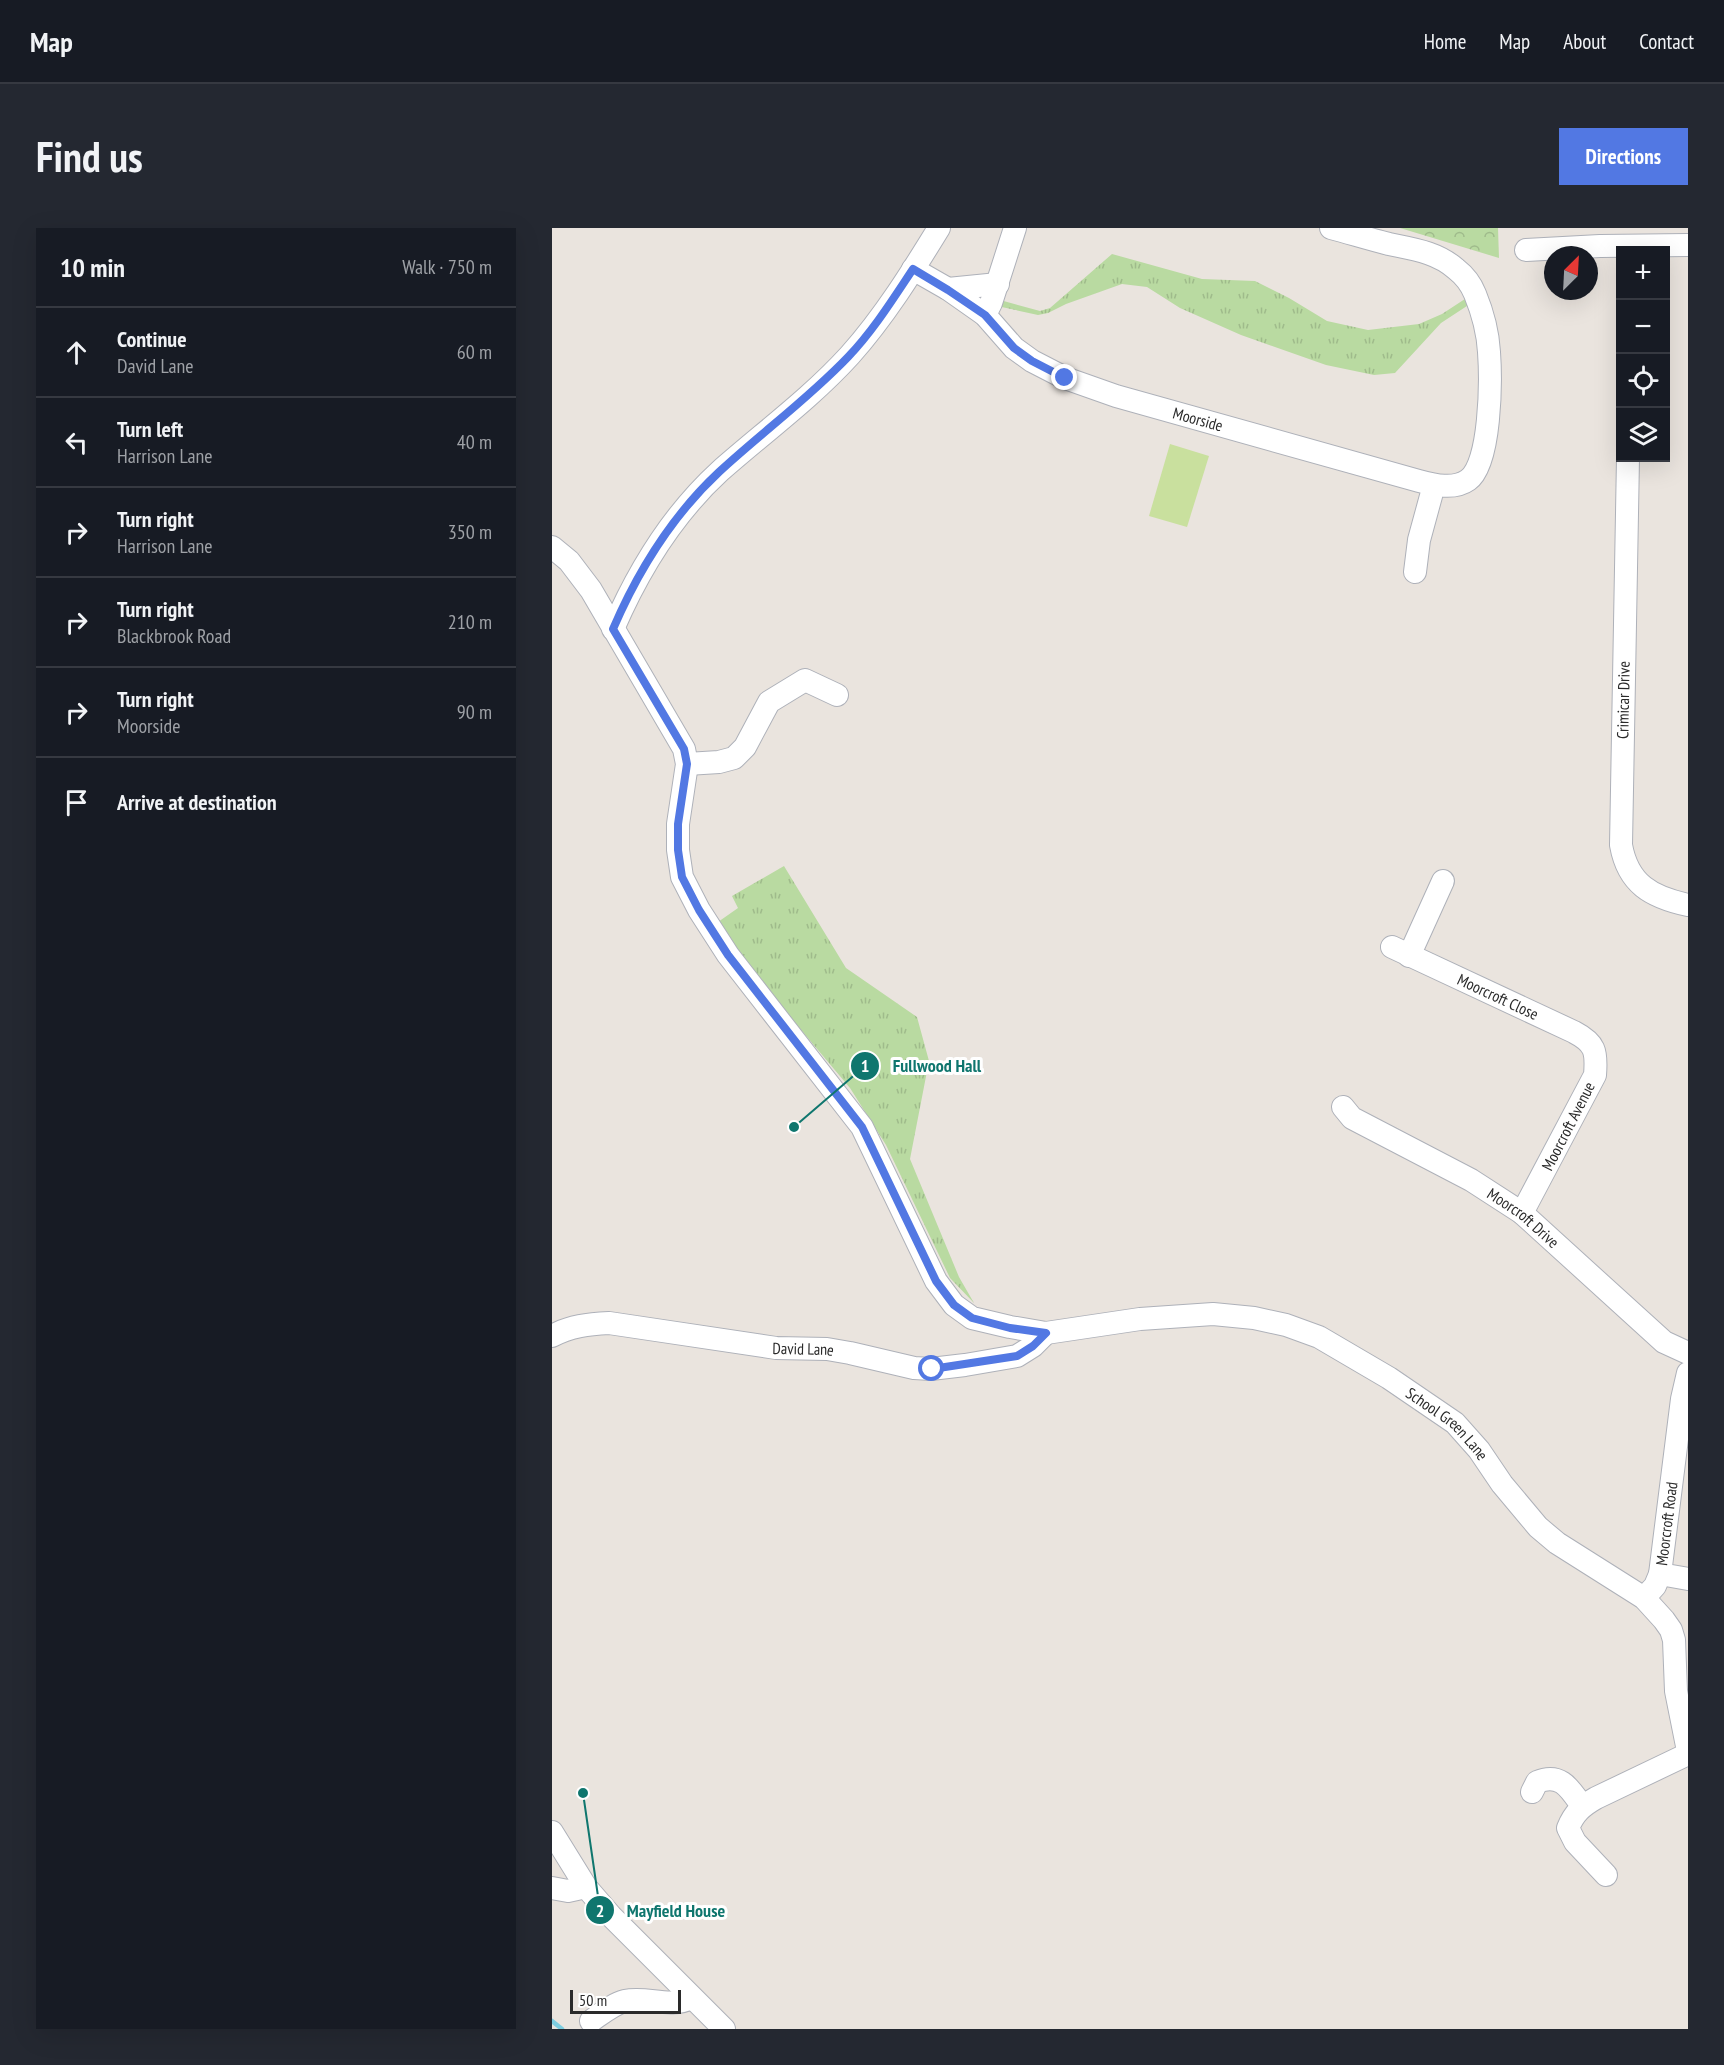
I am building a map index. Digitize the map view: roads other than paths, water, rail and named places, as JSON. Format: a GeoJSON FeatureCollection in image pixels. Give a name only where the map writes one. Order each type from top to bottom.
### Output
{"type":"FeatureCollection","features":[{"type":"Feature","properties":{"kind":"street"},"geometry":{"type":"LineString","coordinates":[[613,629],[629,591],[663,537],[691,501],[718,473],[850,356],[913,269],[939,228]]}},
{"type":"Feature","properties":{"kind":"street"},"geometry":{"type":"LineString","coordinates":[[985,315],[998,284],[1016,228]]}},
{"type":"Feature","properties":{"kind":"street","name":"Moorside"},"geometry":{"type":"LineString","coordinates":[[913,269],[985,315],[1014,348],[1032,361],[1065,378],[1127,399],[1434,485],[1456,485],[1468,480],[1478,469],[1484,453],[1489,351],[1476,296],[1469,281],[1455,267],[1420,249],[1390,244],[1331,228]]}},
{"type":"Feature","properties":{"kind":"street"},"geometry":{"type":"LineString","coordinates":[[1526,250],[1688,245]]}},
{"type":"Feature","properties":{"kind":"street"},"geometry":{"type":"LineString","coordinates":[[948,290],[998,284]]}},
{"type":"Feature","properties":{"kind":"street","name":"Crimicar Drive"},"geometry":{"type":"LineString","coordinates":[[1628,462],[1621,845],[1624,862],[1633,878],[1648,891],[1666,900],[1688,904]]}},
{"type":"Feature","properties":{"kind":"street"},"geometry":{"type":"LineString","coordinates":[[1415,572],[1419,540],[1434,485]]}},
{"type":"Feature","properties":{"kind":"street"},"geometry":{"type":"LineString","coordinates":[[552,547],[569,561],[591,590],[677,736],[684,749],[687,764],[718,762],[735,758],[746,747],[769,702],[805,680],[837,695]]}},
{"type":"Feature","properties":{"kind":"street"},"geometry":{"type":"LineString","coordinates":[[591,590],[629,591]]}},
{"type":"Feature","properties":{"kind":"street","name":"School Green Lane"},"geometry":{"type":"LineString","coordinates":[[687,764],[678,824],[678,850],[682,877],[699,910],[728,955],[862,1127],[936,1281],[954,1305],[972,1318],[1010,1328],[1046,1333],[1140,1319],[1213,1314],[1254,1318],[1286,1325],[1318,1337],[1389,1378],[1455,1423],[1479,1450],[1502,1484],[1538,1527],[1557,1543],[1644,1598],[1671,1630],[1674,1640],[1676,1691],[1688,1753]]}},
{"type":"Feature","properties":{"kind":"street","name":"Moorcroft Close"},"geometry":{"type":"LineString","coordinates":[[1443,881],[1401,951],[1586,1038]]}},
{"type":"Feature","properties":{"kind":"street","name":"Moorcroft Avenue"},"geometry":{"type":"LineString","coordinates":[[1522,1213],[1595,1075],[1596,1059],[1593,1048],[1586,1038]]}},
{"type":"Feature","properties":{"kind":"street","name":"Moorcroft Drive"},"geometry":{"type":"LineString","coordinates":[[1343,1107],[1352,1118],[1471,1180],[1522,1213],[1664,1342],[1688,1353]]}},
{"type":"Feature","properties":{"kind":"street","name":"David Lane"},"geometry":{"type":"LineString","coordinates":[[552,1336],[563,1330],[586,1324],[609,1323],[776,1348],[827,1349],[914,1368],[932,1369],[1017,1356],[1033,1346],[1046,1333]]}},
{"type":"Feature","properties":{"kind":"street","name":"Moorcroft Road"},"geometry":{"type":"LineString","coordinates":[[1644,1598],[1655,1586],[1660,1574],[1688,1373]]}},
{"type":"Feature","properties":{"kind":"street"},"geometry":{"type":"LineString","coordinates":[[1660,1574],[1688,1579]]}},
{"type":"Feature","properties":{"kind":"street"},"geometry":{"type":"LineString","coordinates":[[1606,1875],[1575,1842],[1568,1828],[1573,1816],[1582,1806],[1688,1753]]}},
{"type":"Feature","properties":{"kind":"street"},"geometry":{"type":"LineString","coordinates":[[1532,1792],[1538,1782],[1546,1778],[1553,1779],[1567,1785],[1582,1806]]}},
{"type":"Feature","properties":{"kind":"street"},"geometry":{"type":"LineString","coordinates":[[552,1832],[586,1887],[723,2029]]}},
{"type":"Feature","properties":{"kind":"street"},"geometry":{"type":"LineString","coordinates":[[552,1888],[568,1891],[586,1887]]}},
{"type":"Feature","properties":{"kind":"street"},"geometry":{"type":"LineString","coordinates":[[591,2021],[621,2002],[629,2000],[672,2003],[692,1998]]}},
{"type":"Feature","properties":{"kind":"waterway"},"geometry":{"type":"LineString","coordinates":[[552,2021],[562,2029]]}},
{"type":"Feature","properties":{"kind":"place","name":"Fullwood Hall"},"geometry":{"type":"Point","coordinates":[794,1127]}},
{"type":"Feature","properties":{"kind":"place","name":"Mayfield House"},"geometry":{"type":"Point","coordinates":[583,1793]}}]}
